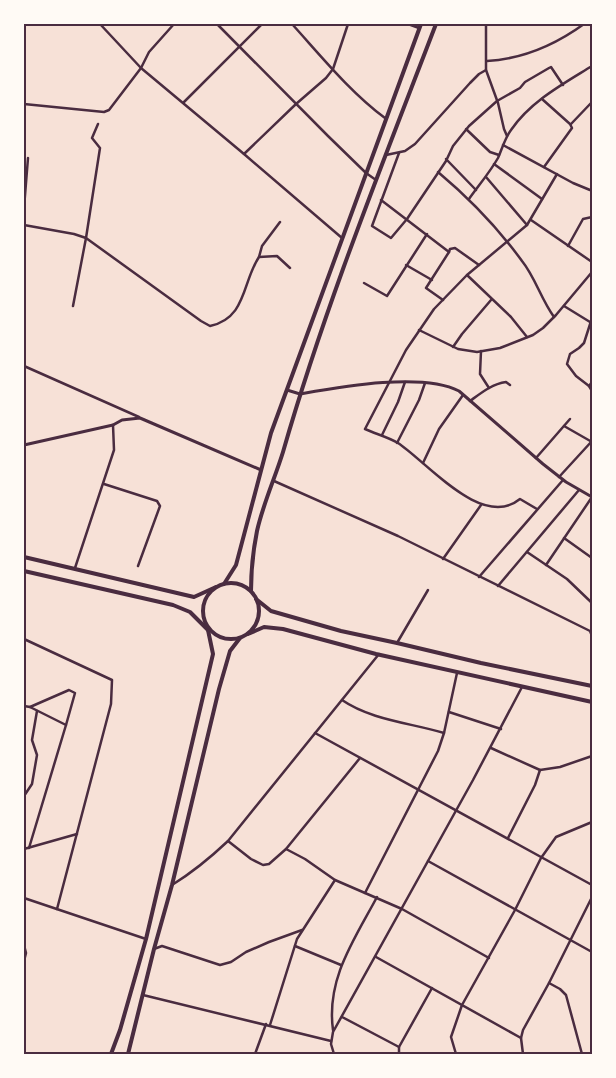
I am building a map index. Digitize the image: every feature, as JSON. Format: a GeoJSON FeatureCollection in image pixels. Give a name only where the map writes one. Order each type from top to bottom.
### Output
{"type":"FeatureCollection","features":[{"type":"Feature","properties":{"kind":"main road"},"geometry":{"type":"LineString","coordinates":[[251,591],[251,575],[257,530],[300,394],[386,155],[436,24]]}},
{"type":"Feature","properties":{"kind":"main road"},"geometry":{"type":"LineString","coordinates":[[224,584],[236,565],[271,433],[420,26]]}},
{"type":"Feature","properties":{"kind":"main road"},"geometry":{"type":"LineString","coordinates":[[24,557],[194,597],[224,584],[234,583],[243,586],[251,591],[259,608],[258,618],[248,634]]}},
{"type":"Feature","properties":{"kind":"main road"},"geometry":{"type":"LineString","coordinates":[[24,572],[173,605],[190,612],[208,630],[223,639],[240,638],[264,627],[283,629],[379,654],[592,702]]}},
{"type":"Feature","properties":{"kind":"main road"},"geometry":{"type":"LineString","coordinates":[[111,1054],[120,1030],[146,938],[213,654],[202,612],[208,594],[216,587]]}},
{"type":"Feature","properties":{"kind":"main road"},"geometry":{"type":"LineString","coordinates":[[256,599],[271,611],[341,631],[592,686]]}},
{"type":"Feature","properties":{"kind":"main road"},"geometry":{"type":"LineString","coordinates":[[129,1054],[142,995],[172,885],[219,690],[230,652],[240,638]]}},
{"type":"Feature","properties":{"kind":"street"},"geometry":{"type":"LineString","coordinates":[[100,24],[141,68],[342,238]]}},
{"type":"Feature","properties":{"kind":"street"},"geometry":{"type":"LineString","coordinates":[[24,104],[104,112],[110,110],[141,68],[149,52],[174,24]]}},
{"type":"Feature","properties":{"kind":"street"},"geometry":{"type":"LineString","coordinates":[[217,24],[296,104],[366,172],[377,180]]}},
{"type":"Feature","properties":{"kind":"street"},"geometry":{"type":"LineString","coordinates":[[184,103],[262,24]]}},
{"type":"Feature","properties":{"kind":"street"},"geometry":{"type":"LineString","coordinates":[[292,24],[333,69],[373,109],[387,119]]}},
{"type":"Feature","properties":{"kind":"street"},"geometry":{"type":"LineString","coordinates":[[244,154],[326,78],[333,69],[348,24]]}},
{"type":"Feature","properties":{"kind":"street"},"geometry":{"type":"LineString","coordinates":[[408,24],[420,26]]}},
{"type":"Feature","properties":{"kind":"street"},"geometry":{"type":"LineString","coordinates":[[486,24],[486,70],[507,137]]}},
{"type":"Feature","properties":{"kind":"street"},"geometry":{"type":"LineString","coordinates":[[486,61],[512,58],[539,49],[561,40],[584,24]]}},
{"type":"Feature","properties":{"kind":"street"},"geometry":{"type":"LineString","coordinates":[[470,199],[494,164],[507,137],[519,120],[542,99],[592,67]]}},
{"type":"Feature","properties":{"kind":"street"},"geometry":{"type":"LineString","coordinates":[[399,153],[372,226],[391,238],[407,219],[453,146],[466,129],[485,110],[520,88],[525,82],[551,68],[563,85]]}},
{"type":"Feature","properties":{"kind":"street"},"geometry":{"type":"LineString","coordinates":[[386,155],[405,151],[415,144],[470,83],[486,70]]}},
{"type":"Feature","properties":{"kind":"street"},"geometry":{"type":"LineString","coordinates":[[542,99],[572,128],[544,167]]}},
{"type":"Feature","properties":{"kind":"street"},"geometry":{"type":"LineString","coordinates":[[570,124],[592,102]]}},
{"type":"Feature","properties":{"kind":"street"},"geometry":{"type":"LineString","coordinates":[[73,306],[100,148],[92,138],[98,124]]}},
{"type":"Feature","properties":{"kind":"street"},"geometry":{"type":"LineString","coordinates":[[466,129],[490,152],[499,155]]}},
{"type":"Feature","properties":{"kind":"street"},"geometry":{"type":"LineString","coordinates":[[503,145],[573,183],[590,190]]}},
{"type":"Feature","properties":{"kind":"street"},"geometry":{"type":"LineString","coordinates":[[24,208],[28,158]]}},
{"type":"Feature","properties":{"kind":"street"},"geometry":{"type":"LineString","coordinates":[[446,159],[476,190]]}},
{"type":"Feature","properties":{"kind":"street"},"geometry":{"type":"LineString","coordinates":[[494,164],[542,200]]}},
{"type":"Feature","properties":{"kind":"street"},"geometry":{"type":"LineString","coordinates":[[438,172],[470,199],[527,267],[541,298],[554,318]]}},
{"type":"Feature","properties":{"kind":"street"},"geometry":{"type":"LineString","coordinates":[[537,509],[520,499],[498,507],[481,505],[459,492],[397,442],[365,429],[388,382],[419,330],[443,300],[467,275],[527,225],[557,174]]}},
{"type":"Feature","properties":{"kind":"street"},"geometry":{"type":"LineString","coordinates":[[486,176],[527,225]]}},
{"type":"Feature","properties":{"kind":"street"},"geometry":{"type":"LineString","coordinates":[[381,200],[449,252]]}},
{"type":"Feature","properties":{"kind":"street"},"geometry":{"type":"LineString","coordinates":[[568,246],[583,220],[592,218]]}},
{"type":"Feature","properties":{"kind":"street"},"geometry":{"type":"LineString","coordinates":[[531,220],[592,262]]}},
{"type":"Feature","properties":{"kind":"street"},"geometry":{"type":"LineString","coordinates":[[24,225],[86,238],[210,326],[228,318],[241,302],[262,246],[280,222]]}},
{"type":"Feature","properties":{"kind":"street"},"geometry":{"type":"LineString","coordinates":[[364,283],[387,296],[427,234]]}},
{"type":"Feature","properties":{"kind":"street"},"geometry":{"type":"LineString","coordinates":[[443,300],[426,288],[450,249],[456,248],[479,265]]}},
{"type":"Feature","properties":{"kind":"street"},"geometry":{"type":"LineString","coordinates":[[258,257],[277,256],[290,268]]}},
{"type":"Feature","properties":{"kind":"street"},"geometry":{"type":"LineString","coordinates":[[406,266],[432,280]]}},
{"type":"Feature","properties":{"kind":"street"},"geometry":{"type":"LineString","coordinates":[[419,330],[453,347],[469,351],[500,348],[527,338],[543,328],[554,318],[592,272]]}},
{"type":"Feature","properties":{"kind":"street"},"geometry":{"type":"LineString","coordinates":[[467,275],[511,317],[527,338]]}},
{"type":"Feature","properties":{"kind":"street"},"geometry":{"type":"LineString","coordinates":[[453,347],[492,300]]}},
{"type":"Feature","properties":{"kind":"street"},"geometry":{"type":"LineString","coordinates":[[564,306],[591,320],[584,343],[570,354],[567,364],[576,376],[589,386],[592,391]]}},
{"type":"Feature","properties":{"kind":"street"},"geometry":{"type":"LineString","coordinates":[[481,351],[480,374],[489,388]]}},
{"type":"Feature","properties":{"kind":"street"},"geometry":{"type":"LineString","coordinates":[[24,366],[261,470]]}},
{"type":"Feature","properties":{"kind":"street"},"geometry":{"type":"LineString","coordinates":[[287,390],[300,394],[388,382],[405,382],[447,386],[463,395],[559,477],[592,497],[546,565]]}},
{"type":"Feature","properties":{"kind":"street"},"geometry":{"type":"LineString","coordinates":[[381,436],[398,402],[405,382]]}},
{"type":"Feature","properties":{"kind":"street"},"geometry":{"type":"LineString","coordinates":[[470,401],[489,388],[506,382],[510,386]]}},
{"type":"Feature","properties":{"kind":"street"},"geometry":{"type":"LineString","coordinates":[[589,386],[592,382]]}},
{"type":"Feature","properties":{"kind":"street"},"geometry":{"type":"LineString","coordinates":[[397,442],[420,400],[425,383]]}},
{"type":"Feature","properties":{"kind":"street"},"geometry":{"type":"LineString","coordinates":[[423,463],[438,428],[463,395]]}},
{"type":"Feature","properties":{"kind":"street"},"geometry":{"type":"LineString","coordinates":[[24,444],[113,425],[122,420],[140,418]]}},
{"type":"Feature","properties":{"kind":"street"},"geometry":{"type":"LineString","coordinates":[[536,458],[570,419]]}},
{"type":"Feature","properties":{"kind":"street"},"geometry":{"type":"LineString","coordinates":[[75,568],[114,450],[113,425]]}},
{"type":"Feature","properties":{"kind":"street"},"geometry":{"type":"LineString","coordinates":[[559,477],[592,442],[564,426]]}},
{"type":"Feature","properties":{"kind":"street"},"geometry":{"type":"LineString","coordinates":[[479,577],[563,480]]}},
{"type":"Feature","properties":{"kind":"street"},"geometry":{"type":"LineString","coordinates":[[274,481],[398,536],[591,630],[592,636]]}},
{"type":"Feature","properties":{"kind":"street"},"geometry":{"type":"LineString","coordinates":[[104,484],[157,501],[160,506],[138,566]]}},
{"type":"Feature","properties":{"kind":"street"},"geometry":{"type":"LineString","coordinates":[[498,586],[579,490]]}},
{"type":"Feature","properties":{"kind":"street"},"geometry":{"type":"LineString","coordinates":[[443,559],[481,505]]}},
{"type":"Feature","properties":{"kind":"street"},"geometry":{"type":"LineString","coordinates":[[564,538],[592,558]]}},
{"type":"Feature","properties":{"kind":"street"},"geometry":{"type":"LineString","coordinates":[[589,555],[592,550]]}},
{"type":"Feature","properties":{"kind":"street"},"geometry":{"type":"LineString","coordinates":[[527,552],[579,588],[592,603]]}},
{"type":"Feature","properties":{"kind":"street"},"geometry":{"type":"LineString","coordinates":[[398,643],[428,590]]}},
{"type":"Feature","properties":{"kind":"street"},"geometry":{"type":"LineString","coordinates":[[24,639],[112,680],[111,704],[58,910]]}},
{"type":"Feature","properties":{"kind":"street"},"geometry":{"type":"LineString","coordinates":[[172,885],[210,858],[228,841],[379,654]]}},
{"type":"Feature","properties":{"kind":"street"},"geometry":{"type":"LineString","coordinates":[[365,892],[420,790],[438,751],[458,671]]}},
{"type":"Feature","properties":{"kind":"street"},"geometry":{"type":"LineString","coordinates":[[334,1054],[331,1041],[333,1032],[491,748],[523,686]]}},
{"type":"Feature","properties":{"kind":"street"},"geometry":{"type":"LineString","coordinates":[[29,848],[75,693],[69,690],[30,708]]}},
{"type":"Feature","properties":{"kind":"street"},"geometry":{"type":"LineString","coordinates":[[342,700],[351,707],[365,712],[444,733]]}},
{"type":"Feature","properties":{"kind":"street"},"geometry":{"type":"LineString","coordinates":[[24,706],[66,725]]}},
{"type":"Feature","properties":{"kind":"street"},"geometry":{"type":"LineString","coordinates":[[24,796],[32,784],[37,755],[32,740],[37,711]]}},
{"type":"Feature","properties":{"kind":"street"},"geometry":{"type":"LineString","coordinates":[[449,712],[501,729]]}},
{"type":"Feature","properties":{"kind":"street"},"geometry":{"type":"LineString","coordinates":[[315,733],[592,885]]}},
{"type":"Feature","properties":{"kind":"street"},"geometry":{"type":"LineString","coordinates":[[491,748],[540,770],[560,767],[592,756]]}},
{"type":"Feature","properties":{"kind":"street"},"geometry":{"type":"LineString","coordinates":[[228,841],[251,859],[263,865],[269,864],[286,849],[360,758]]}},
{"type":"Feature","properties":{"kind":"street"},"geometry":{"type":"LineString","coordinates":[[507,839],[535,785],[540,770]]}},
{"type":"Feature","properties":{"kind":"street"},"geometry":{"type":"LineString","coordinates":[[456,1054],[451,1037],[462,1005],[516,910],[541,858],[556,837],[592,822]]}},
{"type":"Feature","properties":{"kind":"street"},"geometry":{"type":"LineString","coordinates":[[24,849],[77,834]]}},
{"type":"Feature","properties":{"kind":"street"},"geometry":{"type":"LineString","coordinates":[[286,849],[305,859],[335,880],[402,909],[489,958]]}},
{"type":"Feature","properties":{"kind":"street"},"geometry":{"type":"LineString","coordinates":[[428,861],[592,952]]}},
{"type":"Feature","properties":{"kind":"street"},"geometry":{"type":"LineString","coordinates":[[270,1026],[297,939],[335,880]]}},
{"type":"Feature","properties":{"kind":"street"},"geometry":{"type":"LineString","coordinates":[[333,1032],[331,1016],[332,996],[341,965],[377,897]]}},
{"type":"Feature","properties":{"kind":"street"},"geometry":{"type":"LineString","coordinates":[[24,898],[146,938]]}},
{"type":"Feature","properties":{"kind":"street"},"geometry":{"type":"LineString","coordinates":[[523,1054],[520,1038],[523,1030],[592,898]]}},
{"type":"Feature","properties":{"kind":"street"},"geometry":{"type":"LineString","coordinates":[[154,949],[162,946],[220,965],[231,962],[246,952],[268,942],[303,930]]}},
{"type":"Feature","properties":{"kind":"street"},"geometry":{"type":"LineString","coordinates":[[24,945],[26,953],[24,961]]}},
{"type":"Feature","properties":{"kind":"street"},"geometry":{"type":"LineString","coordinates":[[295,946],[341,965]]}},
{"type":"Feature","properties":{"kind":"street"},"geometry":{"type":"LineString","coordinates":[[376,956],[520,1038]]}},
{"type":"Feature","properties":{"kind":"street"},"geometry":{"type":"LineString","coordinates":[[549,983],[566,995],[582,1054]]}},
{"type":"Feature","properties":{"kind":"street"},"geometry":{"type":"LineString","coordinates":[[399,1054],[399,1047],[432,988]]}},
{"type":"Feature","properties":{"kind":"street"},"geometry":{"type":"LineString","coordinates":[[142,995],[331,1041]]}},
{"type":"Feature","properties":{"kind":"street"},"geometry":{"type":"LineString","coordinates":[[342,1017],[399,1047]]}},
{"type":"Feature","properties":{"kind":"street"},"geometry":{"type":"LineString","coordinates":[[255,1054],[266,1024]]}}]}
